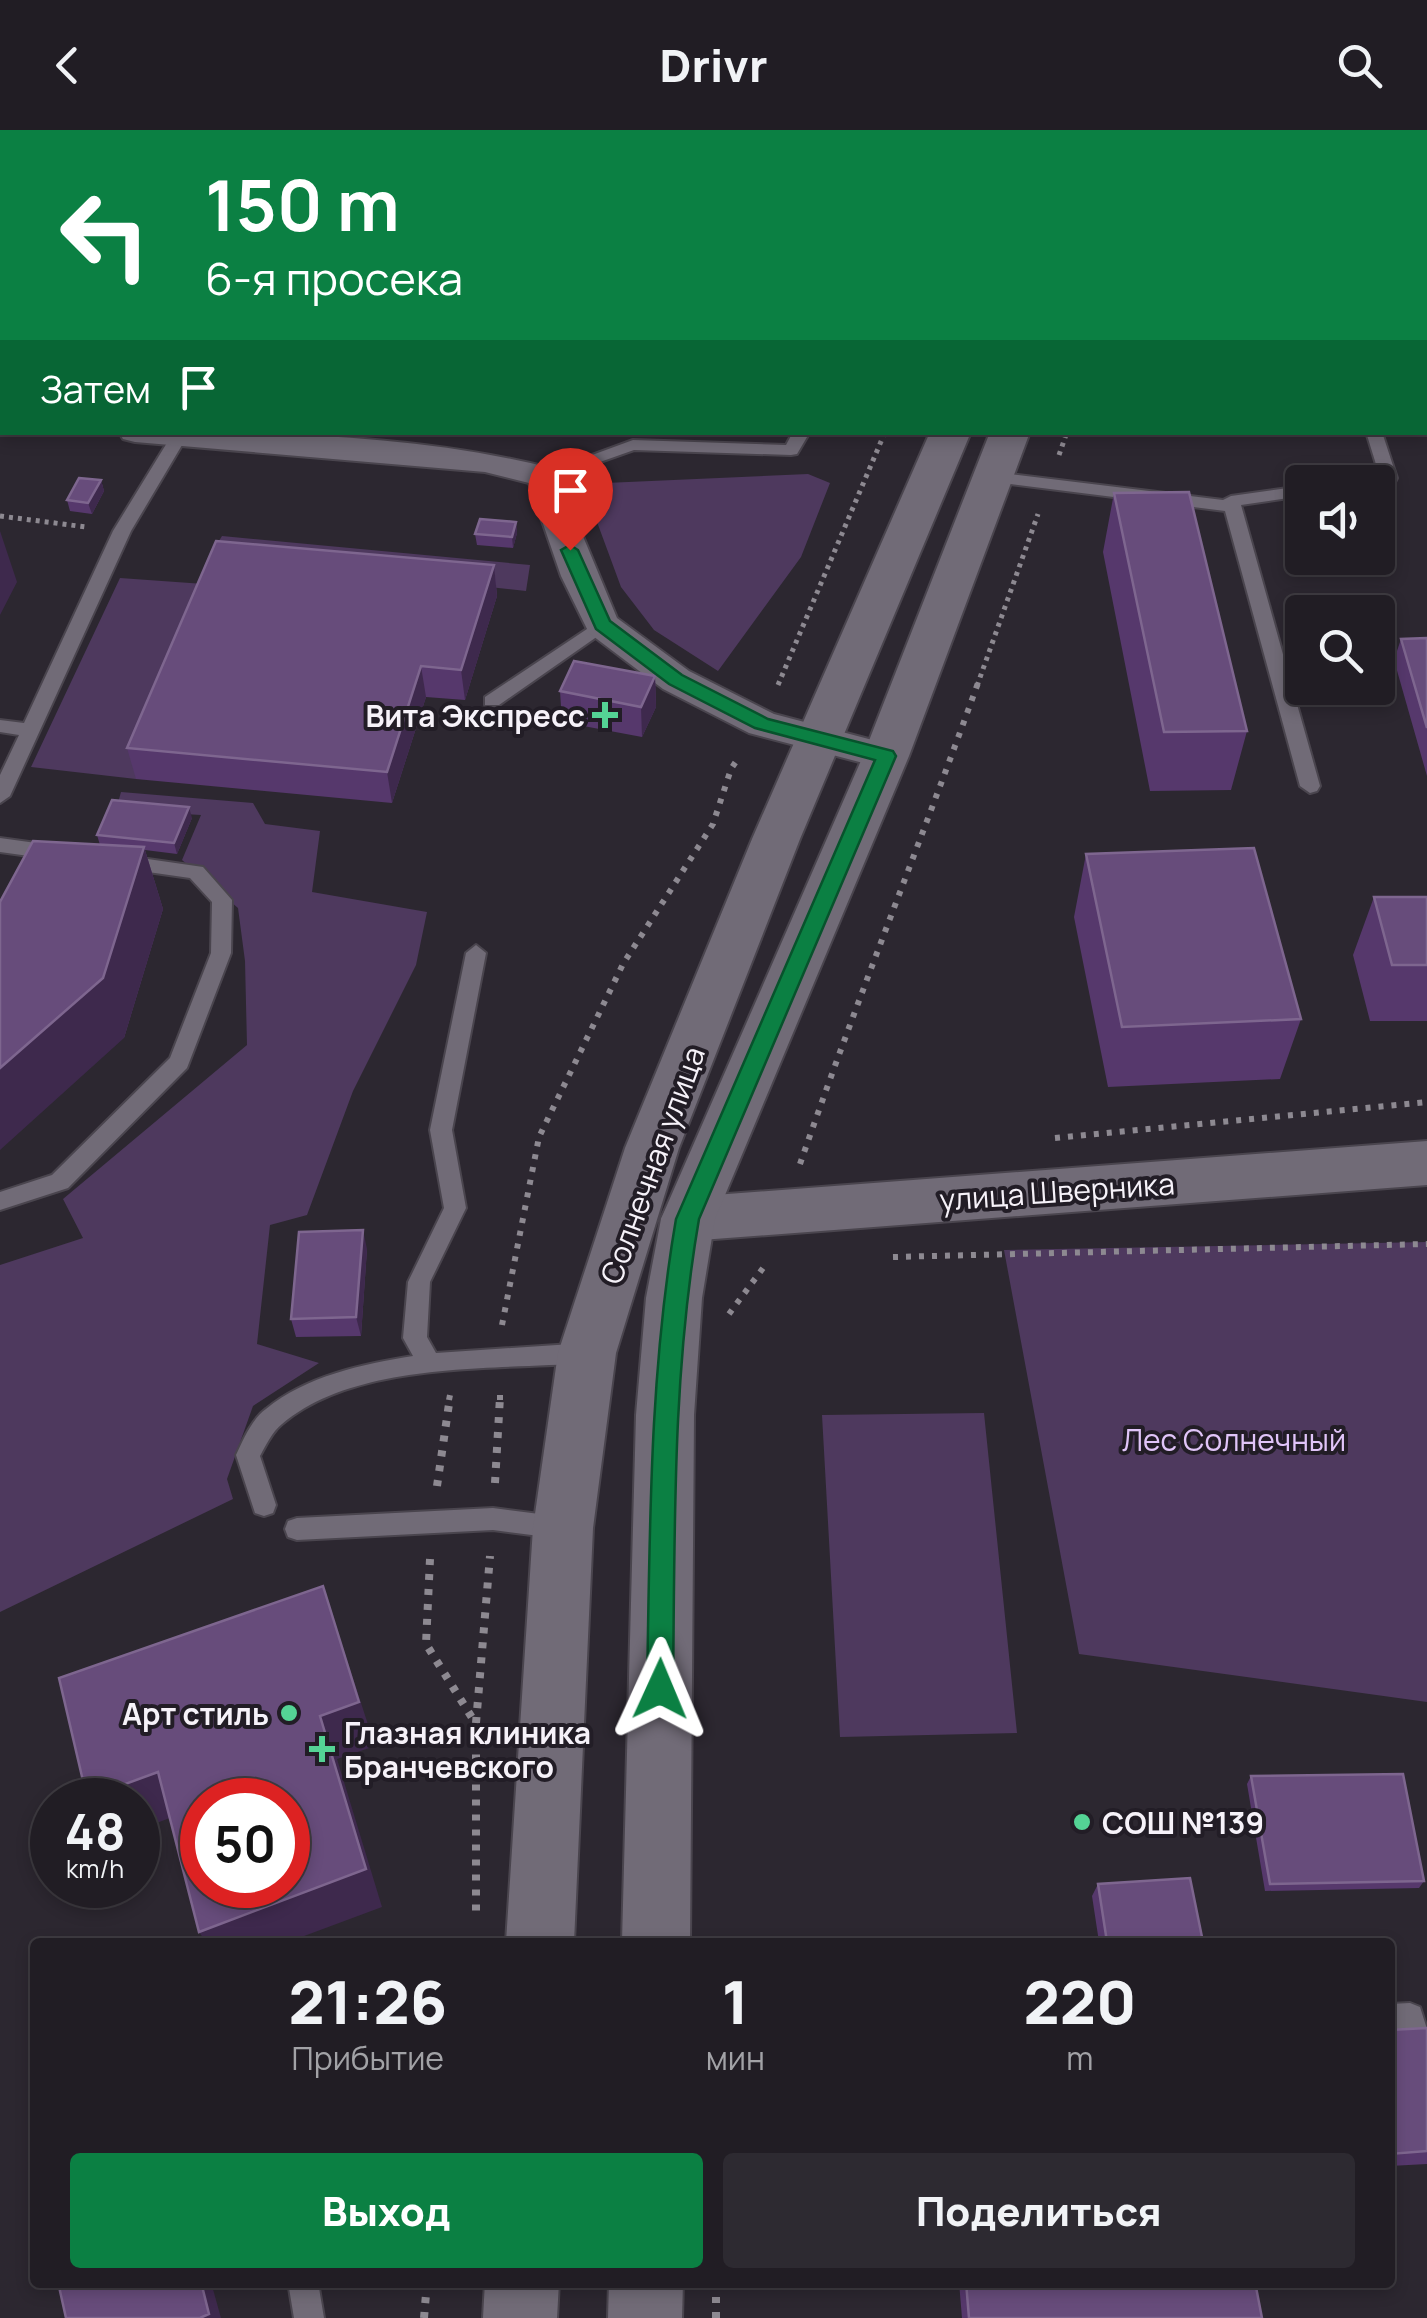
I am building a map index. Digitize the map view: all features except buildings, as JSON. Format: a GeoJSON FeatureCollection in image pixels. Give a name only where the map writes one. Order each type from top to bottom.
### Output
{"type":"FeatureCollection","features":[{"type":"Feature","properties":{"kind":"main road","name":"Солнечная улица"},"geometry":{"type":"LineString","coordinates":[[540,1938],[563,1528],[587,1353],[652,1148],[819,737],[950,435]]}},
{"type":"Feature","properties":{"kind":"main road","name":"Солнечная улица"},"geometry":{"type":"LineString","coordinates":[[656,1938],[665,1414],[674,1298],[688,1219],[886,756],[1009,435]]}},
{"type":"Feature","properties":{"kind":"main road","name":"улица Шверника"},"geometry":{"type":"LineString","coordinates":[[688,1219],[1427,1162]]}},
{"type":"Feature","properties":{"kind":"main road"},"geometry":{"type":"LineString","coordinates":[[520,2318],[522,2288]]}},
{"type":"Feature","properties":{"kind":"main road"},"geometry":{"type":"LineString","coordinates":[[645,2318],[646,2288]]}},
{"type":"Feature","properties":{"kind":"street"},"geometry":{"type":"LineString","coordinates":[[184,435],[485,462],[542,476],[579,576],[602,624],[676,680],[762,724],[886,756]]}},
{"type":"Feature","properties":{"kind":"lane"},"geometry":{"type":"LineString","coordinates":[[0,796],[122,531],[184,435]]}},
{"type":"Feature","properties":{"kind":"lane"},"geometry":{"type":"LineString","coordinates":[[542,476],[634,445],[792,450],[800,435]]}},
{"type":"Feature","properties":{"kind":"lane"},"geometry":{"type":"LineString","coordinates":[[1375,435],[1385,465]]}},
{"type":"Feature","properties":{"kind":"lane"},"geometry":{"type":"LineString","coordinates":[[993,477],[1233,508]]}},
{"type":"Feature","properties":{"kind":"lane"},"geometry":{"type":"LineString","coordinates":[[1285,493],[1231,501],[1310,786]]}},
{"type":"Feature","properties":{"kind":"lane"},"geometry":{"type":"LineString","coordinates":[[492,701],[602,624]]}},
{"type":"Feature","properties":{"kind":"lane"},"geometry":{"type":"LineString","coordinates":[[0,726],[32,730]]}},
{"type":"Feature","properties":{"kind":"lane"},"geometry":{"type":"LineString","coordinates":[[0,845],[196,872],[222,900],[222,953],[179,1062],[60,1182],[0,1201]]}},
{"type":"Feature","properties":{"kind":"lane"},"geometry":{"type":"LineString","coordinates":[[431,1364],[416,1338],[419,1282],[455,1208],[441,1130],[476,953]]}},
{"type":"Feature","properties":{"kind":"lane"},"geometry":{"type":"LineString","coordinates":[[264,1505],[248,1455],[270,1418],[330,1382],[431,1364],[587,1353]]}},
{"type":"Feature","properties":{"kind":"lane"},"geometry":{"type":"LineString","coordinates":[[297,1530],[494,1519],[563,1528]]}},
{"type":"Feature","properties":{"kind":"lane"},"geometry":{"type":"LineString","coordinates":[[1395,2018],[1410,2017],[1427,2091]]}},
{"type":"Feature","properties":{"kind":"lane"},"geometry":{"type":"LineString","coordinates":[[305,2288],[310,2318]]}},
{"type":"Feature","properties":{"kind":"path"},"geometry":{"type":"LineString","coordinates":[[771,1214],[802,1162],[855,1004],[910,874],[1067,435]]}},
{"type":"Feature","properties":{"kind":"path"},"geometry":{"type":"LineString","coordinates":[[0,516],[122,531]]}},
{"type":"Feature","properties":{"kind":"path"},"geometry":{"type":"LineString","coordinates":[[1036,1139],[1427,1102]]}},
{"type":"Feature","properties":{"kind":"path"},"geometry":{"type":"LineString","coordinates":[[802,1162],[821,1160]]}},
{"type":"Feature","properties":{"kind":"path"},"geometry":{"type":"LineString","coordinates":[[888,1257],[1427,1244]]}},
{"type":"Feature","properties":{"kind":"path"},"geometry":{"type":"LineString","coordinates":[[424,2318],[426,2288]]}},
{"type":"Feature","properties":{"kind":"path"},"geometry":{"type":"LineString","coordinates":[[716,2288],[716,2318]]}},
{"type":"Feature","properties":{"kind":"green space"},"geometry":{"type":"Polygon","coordinates":[[[808,474],[830,483],[801,557],[718,671],[654,630],[621,587],[583,484],[808,474]]]}},
{"type":"Feature","properties":{"kind":"green space"},"geometry":{"type":"Polygon","coordinates":[[[222,536],[530,565],[526,591],[209,557],[222,536]]]}},
{"type":"Feature","properties":{"kind":"green space"},"geometry":{"type":"Polygon","coordinates":[[[120,578],[204,584],[136,779],[31,767],[120,578]]]}},
{"type":"Feature","properties":{"kind":"green space"},"geometry":{"type":"Polygon","coordinates":[[[121,792],[253,803],[265,824],[320,831],[312,892],[427,912],[416,965],[353,1091],[307,1215],[270,1225],[257,1344],[319,1363],[253,1406],[227,1479],[233,1499],[0,1612],[0,1265],[83,1238],[63,1199],[247,1045],[245,961],[238,908],[182,860],[201,815],[116,810],[121,792]]]}},
{"type":"Feature","properties":{"kind":"green space","name":"Лес Солнечный"},"geometry":{"type":"Polygon","coordinates":[[[1427,1242],[1427,1702],[1079,1654],[1004,1250],[1427,1242]]]}},
{"type":"Feature","properties":{"kind":"green space"},"geometry":{"type":"Polygon","coordinates":[[[984,1413],[1017,1733],[840,1737],[822,1415],[984,1413]]]}},
{"type":"Feature","properties":{"kind":"place","name":"Вита Экспресс"},"geometry":{"type":"Point","coordinates":[605,715]}},
{"type":"Feature","properties":{"kind":"place","name":"Арт стиль"},"geometry":{"type":"Point","coordinates":[289,1713]}},
{"type":"Feature","properties":{"kind":"place","name":"Глазная клиника Бранчевского"},"geometry":{"type":"Point","coordinates":[322,1749]}},
{"type":"Feature","properties":{"kind":"place","name":"СОШ №139"},"geometry":{"type":"Point","coordinates":[1082,1822]}},
{"type":"Feature","properties":{"kind":"route"},"geometry":{"type":"LineString","coordinates":[[570,550],[602,624],[676,680],[762,724],[886,756],[688,1219],[674,1298],[665,1414],[660,1689]]}}]}
